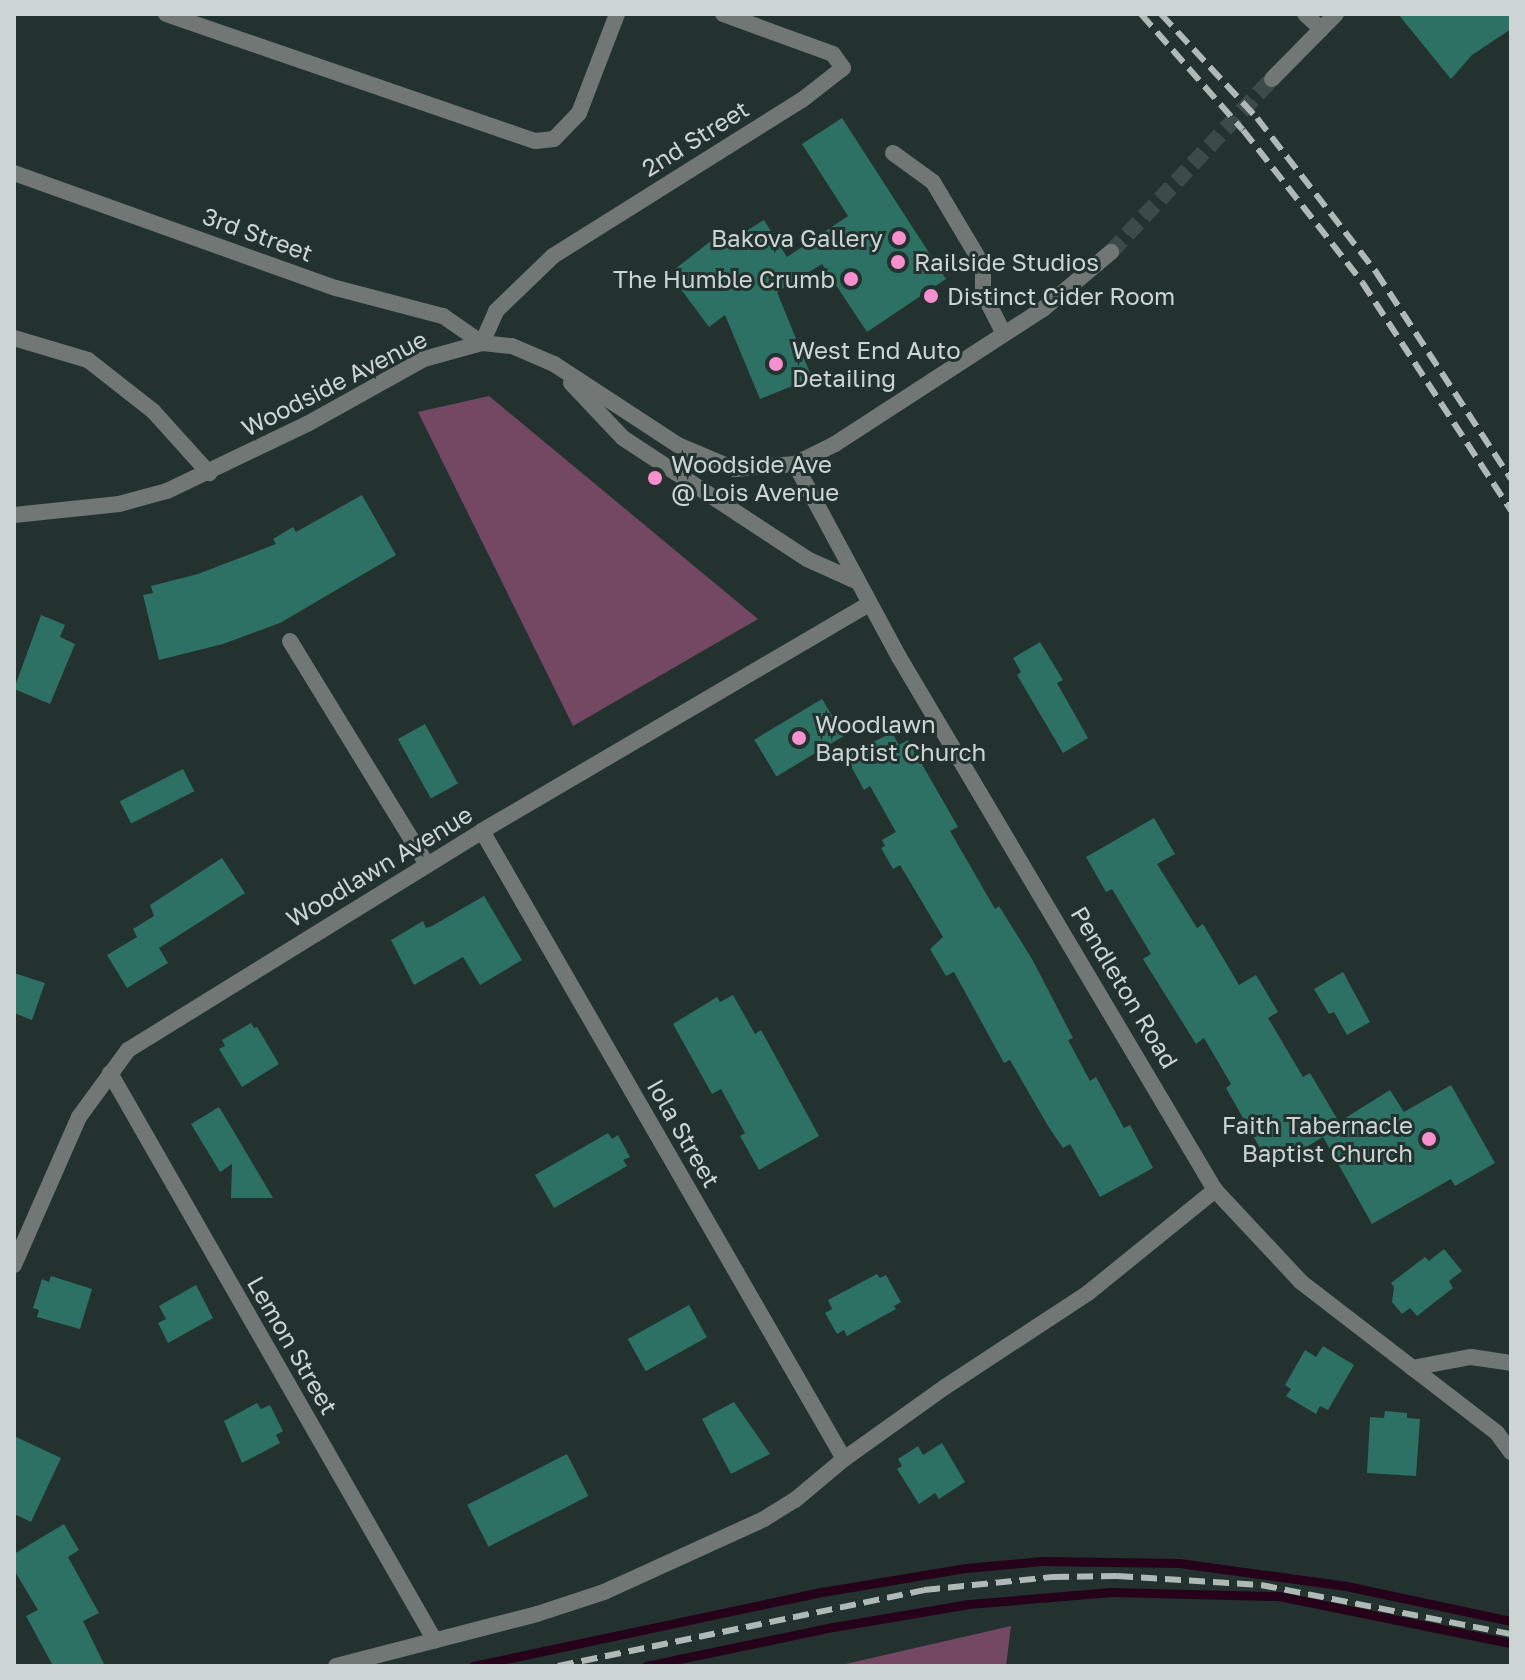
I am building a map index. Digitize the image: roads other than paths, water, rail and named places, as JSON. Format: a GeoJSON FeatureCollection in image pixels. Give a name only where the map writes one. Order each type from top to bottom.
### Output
{"type":"FeatureCollection","features":[{"type":"Feature","properties":{"kind":"street"},"geometry":{"type":"LineString","coordinates":[[166,14],[535,141],[554,139],[579,113],[617,14]]}},
{"type":"Feature","properties":{"kind":"street","name":"2nd Street"},"geometry":{"type":"LineString","coordinates":[[482,343],[496,311],[553,256],[802,100],[843,68],[833,54],[723,14]]}},
{"type":"Feature","properties":{"kind":"street"},"geometry":{"type":"LineString","coordinates":[[1305,14],[1321,29]]}},
{"type":"Feature","properties":{"kind":"street"},"geometry":{"type":"LineString","coordinates":[[1272,79],[1336,14]]}},
{"type":"Feature","properties":{"kind":"street"},"geometry":{"type":"LineString","coordinates":[[893,153],[933,182],[983,266],[983,293],[1004,334]]}},
{"type":"Feature","properties":{"kind":"street","name":"3rd Street"},"geometry":{"type":"LineString","coordinates":[[14,173],[336,288],[443,316],[482,343]]}},
{"type":"Feature","properties":{"kind":"street"},"geometry":{"type":"LineString","coordinates":[[795,464],[835,444],[1043,309],[1111,252]]}},
{"type":"Feature","properties":{"kind":"street"},"geometry":{"type":"LineString","coordinates":[[14,338],[88,360],[153,411],[209,473]]}},
{"type":"Feature","properties":{"kind":"street","name":"Woodside Avenue"},"geometry":{"type":"LineString","coordinates":[[14,515],[119,504],[167,491],[209,473],[424,359],[482,343],[512,346],[554,364],[678,445],[735,469],[795,464]]}},
{"type":"Feature","properties":{"kind":"street"},"geometry":{"type":"LineString","coordinates":[[554,364],[623,438],[807,559],[856,581]]}},
{"type":"Feature","properties":{"kind":"street","name":"Pendleton Road"},"geometry":{"type":"LineString","coordinates":[[795,464],[869,604],[1215,1190],[1301,1282],[1497,1433],[1511,1452]]}},
{"type":"Feature","properties":{"kind":"street","name":"Woodlawn Avenue"},"geometry":{"type":"LineString","coordinates":[[14,1265],[79,1117],[128,1050],[162,1026],[482,831],[869,604]]}},
{"type":"Feature","properties":{"kind":"street"},"geometry":{"type":"LineString","coordinates":[[290,641],[427,865]]}},
{"type":"Feature","properties":{"kind":"street","name":"Iola Street"},"geometry":{"type":"LineString","coordinates":[[482,831],[844,1459]]}},
{"type":"Feature","properties":{"kind":"street","name":"Lemon Street"},"geometry":{"type":"LineString","coordinates":[[110,1073],[435,1641]]}},
{"type":"Feature","properties":{"kind":"street"},"geometry":{"type":"LineString","coordinates":[[336,1666],[537,1614],[604,1592],[764,1519],[795,1500],[844,1459],[1088,1293],[1215,1190]]}},
{"type":"Feature","properties":{"kind":"street"},"geometry":{"type":"LineString","coordinates":[[1412,1368],[1471,1357],[1511,1363]]}},
{"type":"Feature","properties":{"kind":"waterway"},"geometry":{"type":"LineString","coordinates":[[473,1666],[822,1592],[966,1568],[1042,1561],[1179,1563],[1346,1586],[1511,1621]]}},
{"type":"Feature","properties":{"kind":"waterway"},"geometry":{"type":"LineString","coordinates":[[646,1666],[833,1627],[969,1604],[1111,1592],[1279,1596],[1511,1643]]}},
{"type":"Feature","properties":{"kind":"tunnel"},"geometry":{"type":"LineString","coordinates":[[1111,252],[1272,79]]}},
{"type":"Feature","properties":{"kind":"railway"},"geometry":{"type":"LineString","coordinates":[[1141,14],[1243,130],[1362,282],[1511,511]]}},
{"type":"Feature","properties":{"kind":"railway"},"geometry":{"type":"LineString","coordinates":[[1161,14],[1257,118],[1376,272],[1511,479]]}},
{"type":"Feature","properties":{"kind":"railway"},"geometry":{"type":"LineString","coordinates":[[558,1666],[924,1590],[1053,1577],[1117,1576],[1261,1585],[1511,1634]]}},
{"type":"Feature","properties":{"kind":"place","name":"Bakova Gallery"},"geometry":{"type":"Point","coordinates":[899,238]}},
{"type":"Feature","properties":{"kind":"place","name":"Railside Studios"},"geometry":{"type":"Point","coordinates":[898,262]}},
{"type":"Feature","properties":{"kind":"place","name":"The Humble Crumb"},"geometry":{"type":"Point","coordinates":[851,279]}},
{"type":"Feature","properties":{"kind":"place","name":"Distinct Cider Room"},"geometry":{"type":"Point","coordinates":[931,296]}},
{"type":"Feature","properties":{"kind":"place","name":"West End Auto Detailing"},"geometry":{"type":"Point","coordinates":[776,364]}},
{"type":"Feature","properties":{"kind":"place","name":"Woodside Ave @ Lois Avenue"},"geometry":{"type":"Point","coordinates":[655,478]}},
{"type":"Feature","properties":{"kind":"place","name":"Woodlawn Baptist Church"},"geometry":{"type":"Point","coordinates":[799,738]}},
{"type":"Feature","properties":{"kind":"place","name":"Faith Tabernacle Baptist Church"},"geometry":{"type":"Point","coordinates":[1429,1139]}}]}
